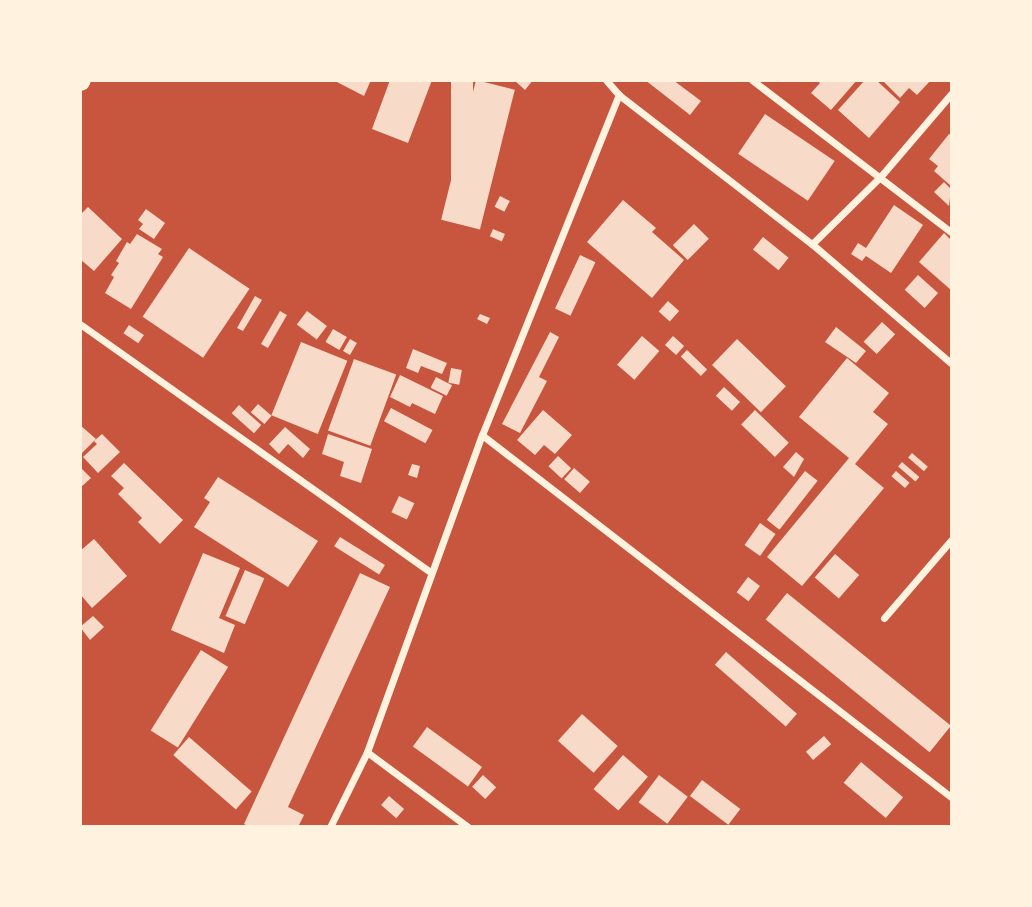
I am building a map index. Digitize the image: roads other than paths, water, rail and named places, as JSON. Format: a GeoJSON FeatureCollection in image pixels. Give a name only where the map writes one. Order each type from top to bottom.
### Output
{"type":"FeatureCollection","features":[{"type":"Feature","properties":{"kind":"street"},"geometry":{"type":"LineString","coordinates":[[606,80],[619,95],[811,244],[951,363]]}},
{"type":"Feature","properties":{"kind":"street"},"geometry":{"type":"LineString","coordinates":[[752,80],[951,232]]}},
{"type":"Feature","properties":{"kind":"street"},"geometry":{"type":"LineString","coordinates":[[811,244],[881,176],[951,94]]}},
{"type":"Feature","properties":{"kind":"street"},"geometry":{"type":"LineString","coordinates":[[330,827],[367,752],[430,572],[482,435],[619,95]]}},
{"type":"Feature","properties":{"kind":"street"},"geometry":{"type":"LineString","coordinates":[[80,324],[430,572]]}},
{"type":"Feature","properties":{"kind":"street"},"geometry":{"type":"LineString","coordinates":[[482,435],[951,797]]}},
{"type":"Feature","properties":{"kind":"street"},"geometry":{"type":"LineString","coordinates":[[884,618],[951,540]]}},
{"type":"Feature","properties":{"kind":"street"},"geometry":{"type":"LineString","coordinates":[[367,752],[468,827]]}}]}
